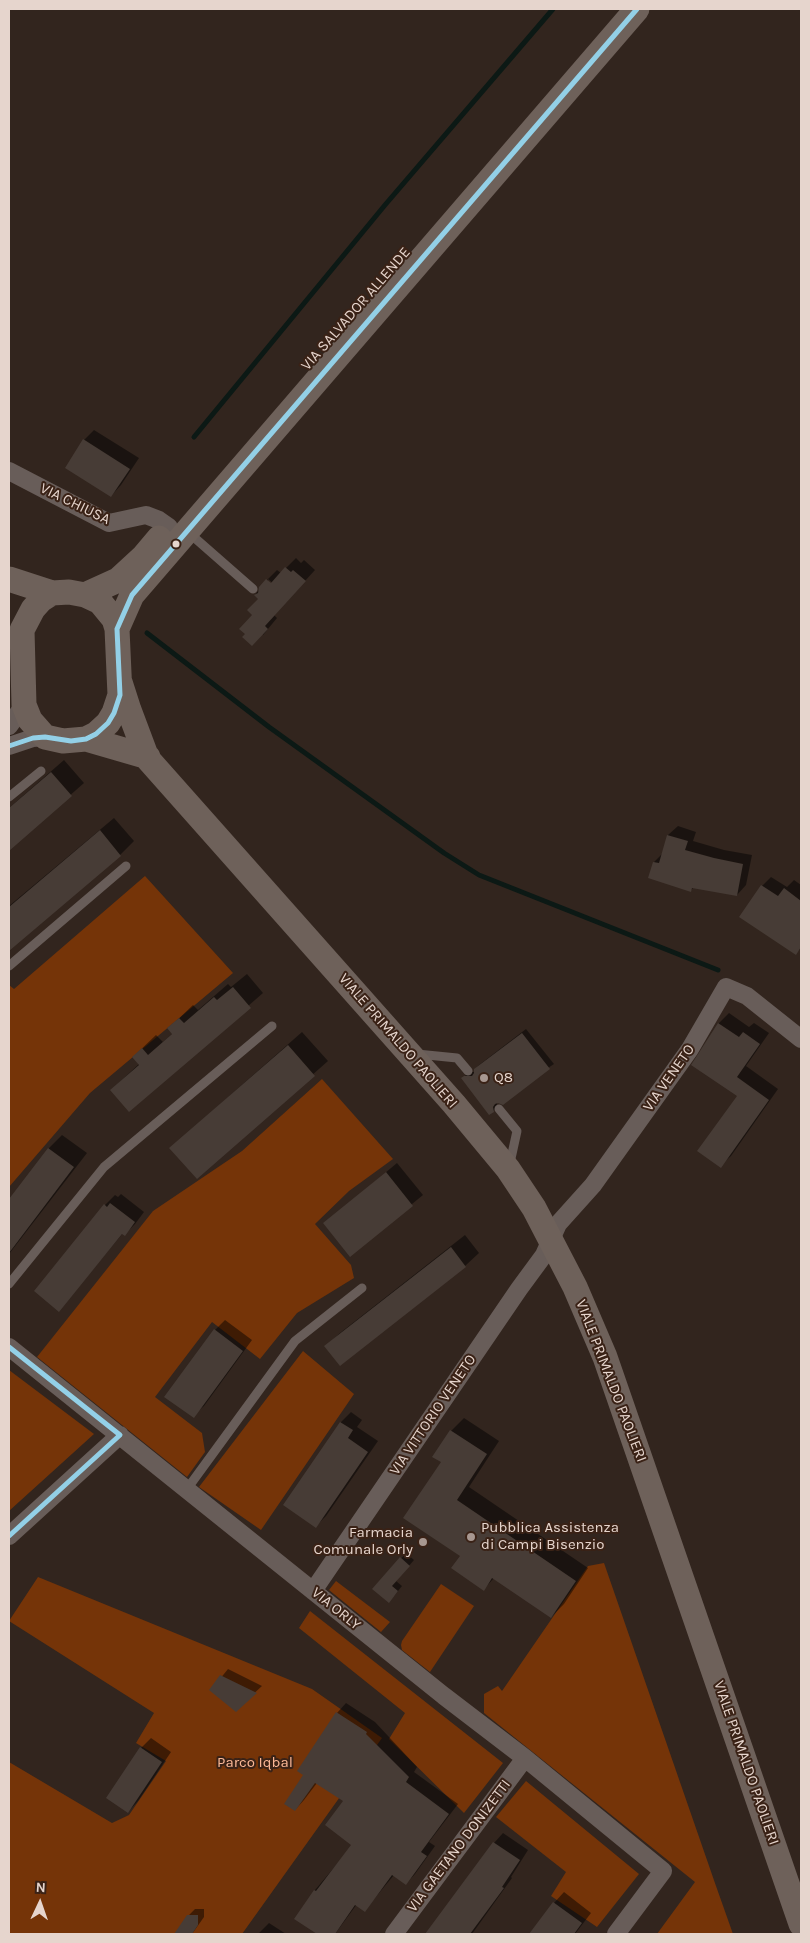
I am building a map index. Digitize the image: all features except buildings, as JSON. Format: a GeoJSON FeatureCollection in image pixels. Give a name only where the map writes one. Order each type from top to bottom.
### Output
{"type":"FeatureCollection","features":[{"type":"Feature","properties":{"kind":"main road","name":"VIA SALVADOR ALLENDE"},"geometry":{"type":"LineString","coordinates":[[118,629],[132,595],[178,529],[615,9]]}},
{"type":"Feature","properties":{"kind":"main road","name":"VIA SALVADOR ALLENDE"},"geometry":{"type":"LineString","coordinates":[[85,595],[118,580],[142,557],[178,529],[637,9]]}},
{"type":"Feature","properties":{"kind":"main road","name":"VIALE PRIMALDO PAOLIERI"},"geometry":{"type":"LineString","coordinates":[[9,579],[52,593],[69,592],[85,595],[95,599],[105,607],[114,619],[118,629],[120,695],[114,713],[102,729],[86,739]]}},
{"type":"Feature","properties":{"kind":"main road"},"geometry":{"type":"LineString","coordinates":[[52,593],[41,600],[30,614],[22,630],[24,706],[30,720],[45,737],[63,741],[86,739],[148,757]]}},
{"type":"Feature","properties":{"kind":"main road"},"geometry":{"type":"LineString","coordinates":[[9,626],[22,649]]}},
{"type":"Feature","properties":{"kind":"main road","name":"VIALE PRIMALDO PAOLIERI"},"geometry":{"type":"LineString","coordinates":[[120,682],[148,757],[410,1054],[508,1169],[534,1208],[575,1287],[605,1357],[801,1924]]}},
{"type":"Feature","properties":{"kind":"street","name":"VIA CHIUSA"},"geometry":{"type":"LineString","coordinates":[[9,471],[110,523],[146,515],[178,529]]}},
{"type":"Feature","properties":{"kind":"street"},"geometry":{"type":"LineString","coordinates":[[9,726],[24,706]]}},
{"type":"Feature","properties":{"kind":"street"},"geometry":{"type":"LineString","coordinates":[[9,746],[33,738],[45,737]]}},
{"type":"Feature","properties":{"kind":"street","name":"VIA VENETO"},"geometry":{"type":"LineString","coordinates":[[550,1239],[558,1224],[593,1185],[690,1049],[726,987],[747,996],[801,1039]]}},
{"type":"Feature","properties":{"kind":"street","name":"VIA VITTORIO VENETO"},"geometry":{"type":"LineString","coordinates":[[313,1591],[544,1254],[550,1239]]}},
{"type":"Feature","properties":{"kind":"street","name":"VIA ORLY"},"geometry":{"type":"LineString","coordinates":[[9,1347],[444,1696],[526,1758],[663,1871],[616,1934]]}},
{"type":"Feature","properties":{"kind":"street"},"geometry":{"type":"LineString","coordinates":[[9,1536],[120,1435]]}},
{"type":"Feature","properties":{"kind":"street","name":"VIA GAETANO DONIZETTI"},"geometry":{"type":"LineString","coordinates":[[394,1934],[526,1758]]}},
{"type":"Feature","properties":{"kind":"lane"},"geometry":{"type":"LineString","coordinates":[[178,529],[253,589]]}},
{"type":"Feature","properties":{"kind":"lane"},"geometry":{"type":"LineString","coordinates":[[9,797],[41,771]]}},
{"type":"Feature","properties":{"kind":"lane"},"geometry":{"type":"LineString","coordinates":[[9,966],[126,866]]}},
{"type":"Feature","properties":{"kind":"lane"},"geometry":{"type":"LineString","coordinates":[[9,1284],[104,1167],[272,1026]]}},
{"type":"Feature","properties":{"kind":"lane"},"geometry":{"type":"LineString","coordinates":[[410,1054],[457,1058],[468,1071]]}},
{"type":"Feature","properties":{"kind":"lane"},"geometry":{"type":"LineString","coordinates":[[499,1110],[517,1131],[508,1169]]}},
{"type":"Feature","properties":{"kind":"lane"},"geometry":{"type":"LineString","coordinates":[[187,1489],[295,1341],[362,1288]]}},
{"type":"Feature","properties":{"kind":"green space"},"geometry":{"type":"Polygon","coordinates":[[[145,876],[233,973],[90,1093],[9,1187],[9,985],[14,989],[145,876]]]}},
{"type":"Feature","properties":{"kind":"green space"},"geometry":{"type":"Polygon","coordinates":[[[322,1079],[393,1159],[349,1191],[315,1224],[351,1265],[354,1278],[297,1313],[260,1359],[212,1322],[155,1397],[202,1433],[205,1452],[187,1477],[37,1357],[153,1211],[242,1151],[322,1079]]]}},
{"type":"Feature","properties":{"kind":"green space"},"geometry":{"type":"Polygon","coordinates":[[[303,1351],[354,1394],[261,1530],[199,1487],[303,1351]]]}},
{"type":"Feature","properties":{"kind":"green space"},"geometry":{"type":"Polygon","coordinates":[[[9,1370],[94,1434],[9,1511],[9,1370]]]}},
{"type":"Feature","properties":{"kind":"green space"},"geometry":{"type":"Polygon","coordinates":[[[604,1563],[733,1934],[657,1934],[695,1882],[484,1713],[484,1694],[498,1686],[502,1691],[588,1566],[604,1563]]]}},
{"type":"Feature","properties":{"kind":"green space","name":"Parco Iqbal"},"geometry":{"type":"Polygon","coordinates":[[[38,1577],[312,1689],[382,1738],[242,1934],[9,1934],[9,1762],[112,1823],[129,1815],[166,1761],[136,1743],[154,1713],[9,1621],[38,1577]]]}},
{"type":"Feature","properties":{"kind":"green space"},"geometry":{"type":"Polygon","coordinates":[[[336,1581],[390,1622],[381,1632],[329,1590],[336,1581]]]}},
{"type":"Feature","properties":{"kind":"green space"},"geometry":{"type":"Polygon","coordinates":[[[441,1584],[474,1606],[430,1672],[402,1650],[401,1645],[441,1584]]]}},
{"type":"Feature","properties":{"kind":"green space"},"geometry":{"type":"Polygon","coordinates":[[[310,1611],[503,1763],[464,1813],[389,1739],[405,1713],[299,1628],[310,1611]]]}},
{"type":"Feature","properties":{"kind":"green space"},"geometry":{"type":"Polygon","coordinates":[[[526,1781],[639,1874],[597,1927],[551,1896],[566,1872],[496,1817],[526,1781]]]}},
{"type":"Feature","properties":{"kind":"waterway"},"geometry":{"type":"LineString","coordinates":[[194,437],[385,205],[553,9]]}},
{"type":"Feature","properties":{"kind":"waterway"},"geometry":{"type":"LineString","coordinates":[[147,633],[269,727],[444,853],[479,875],[718,970]]}},
{"type":"Feature","properties":{"kind":"transit line"},"geometry":{"type":"LineString","coordinates":[[9,746],[33,738],[45,737],[71,741],[86,739],[96,734],[108,723],[114,713],[120,695],[117,629],[132,595],[637,9]]}},
{"type":"Feature","properties":{"kind":"transit line"},"geometry":{"type":"LineString","coordinates":[[9,1347],[120,1435],[9,1536]]}},
{"type":"Feature","properties":{"kind":"place","name":"Q8"},"geometry":{"type":"Point","coordinates":[484,1078]}},
{"type":"Feature","properties":{"kind":"place","name":"Pubblica Assistenza di Campi Bisenzio"},"geometry":{"type":"Point","coordinates":[471,1537]}},
{"type":"Feature","properties":{"kind":"place","name":"Farmacia Comunale Orly"},"geometry":{"type":"Point","coordinates":[423,1542]}}]}
